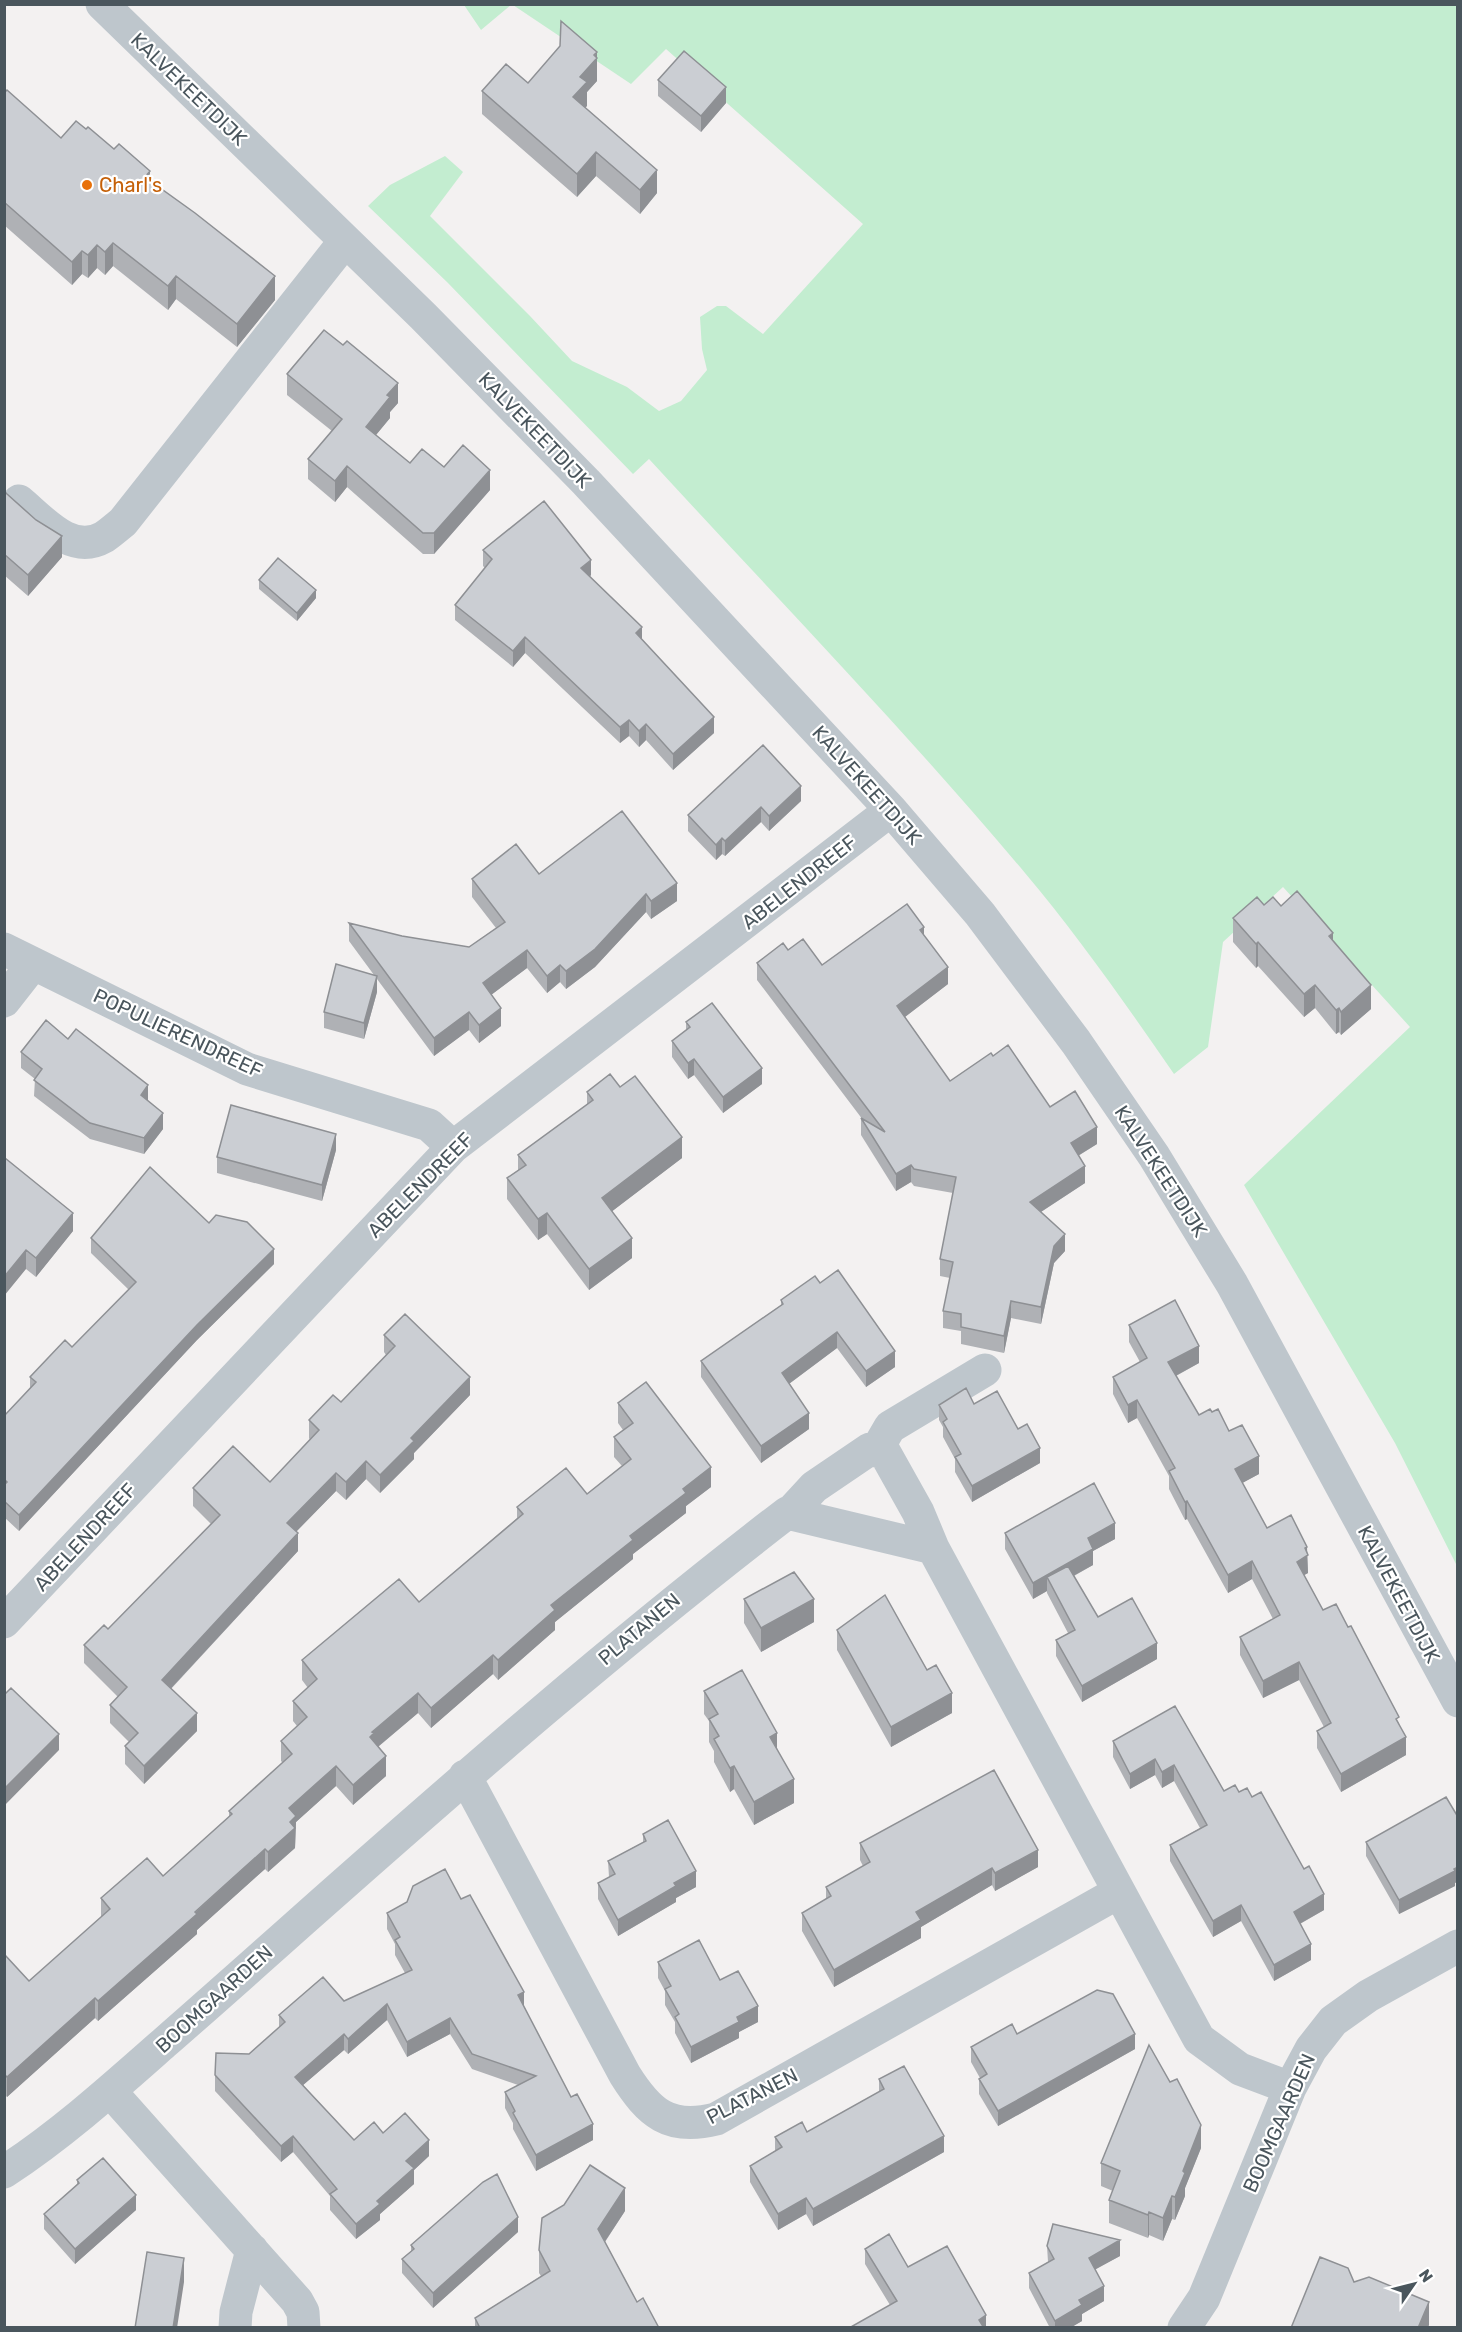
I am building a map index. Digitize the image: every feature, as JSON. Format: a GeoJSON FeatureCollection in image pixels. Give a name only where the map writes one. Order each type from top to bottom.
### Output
{"type":"FeatureCollection","features":[{"type":"Feature","properties":{"kind":"street","name":"KALVEKEETDIJK"},"geometry":{"type":"LineString","coordinates":[[102,4],[423,316],[586,482],[891,810],[980,914],[1076,1042],[1154,1156],[1232,1284],[1446,1653],[1458,1701]]}},
{"type":"Feature","properties":{"kind":"street"},"geometry":{"type":"LineString","coordinates":[[19,501],[63,539],[83,542],[102,538],[123,522],[345,241]]}},
{"type":"Feature","properties":{"kind":"street","name":"ABELENDREEF"},"geometry":{"type":"LineString","coordinates":[[4,1622],[453,1147],[891,810]]}},
{"type":"Feature","properties":{"kind":"street","name":"POPULIERENDREEF"},"geometry":{"type":"LineString","coordinates":[[4,949],[248,1069],[429,1125],[453,1147]]}},
{"type":"Feature","properties":{"kind":"street"},"geometry":{"type":"LineString","coordinates":[[4,1001],[33,964]]}},
{"type":"Feature","properties":{"kind":"street"},"geometry":{"type":"LineString","coordinates":[[985,1370],[890,1427],[876,1451],[885,1453],[918,1512],[933,1548],[1199,2039],[1240,2069],[1290,2088]]}},
{"type":"Feature","properties":{"kind":"street","name":"PLATANEN"},"geometry":{"type":"LineString","coordinates":[[318,1906],[465,1776],[688,1589],[790,1513],[814,1487],[870,1449],[876,1451]]}},
{"type":"Feature","properties":{"kind":"street"},"geometry":{"type":"LineString","coordinates":[[790,1513],[933,1548]]}},
{"type":"Feature","properties":{"kind":"street","name":"PLATANEN"},"geometry":{"type":"LineString","coordinates":[[465,1776],[625,2075],[640,2099],[656,2113],[672,2121],[696,2124],[716,2119],[1119,1892]]}},
{"type":"Feature","properties":{"kind":"street","name":"BOOMGAARDEN"},"geometry":{"type":"LineString","coordinates":[[4,2172],[30,2155],[110,2091],[318,1906]]}},
{"type":"Feature","properties":{"kind":"street","name":"BOOMGAARDEN"},"geometry":{"type":"LineString","coordinates":[[1184,2328],[1204,2298],[1290,2088],[1311,2049],[1333,2021],[1368,1996],[1458,1946]]}},
{"type":"Feature","properties":{"kind":"street"},"geometry":{"type":"LineString","coordinates":[[110,2091],[297,2301],[303,2312],[304,2328]]}},
{"type":"Feature","properties":{"kind":"street"},"geometry":{"type":"LineString","coordinates":[[235,2328],[236,2312],[252,2250]]}},
{"type":"Feature","properties":{"kind":"green space"},"geometry":{"type":"Polygon","coordinates":[[[464,5],[511,5],[481,30],[464,5]]]}},
{"type":"Feature","properties":{"kind":"green space"},"geometry":{"type":"Polygon","coordinates":[[[513,5],[1457,5],[1457,1566],[1395,1443],[1244,1185],[1410,1027],[1283,887],[1223,942],[1208,1047],[1174,1074],[1045,897],[887,715],[792,612],[649,459],[633,474],[447,282],[368,206],[390,185],[445,156],[463,172],[430,216],[572,361],[627,387],[659,411],[681,401],[707,370],[702,349],[700,317],[717,306],[726,306],[763,334],[863,224],[666,49],[631,84],[513,5]]]}},
{"type":"Feature","properties":{"kind":"building"},"geometry":{"type":"Polygon","coordinates":[[[561,21],[597,52],[594,55],[597,58],[580,77],[587,82],[573,97],[657,170],[640,190],[596,152],[577,174],[482,91],[506,64],[528,83],[560,46],[561,21]]]}},
{"type":"Feature","properties":{"kind":"building"},"geometry":{"type":"Polygon","coordinates":[[[684,51],[726,87],[701,116],[658,80],[684,51]]]}},
{"type":"Feature","properties":{"kind":"building"},"geometry":{"type":"Polygon","coordinates":[[[7,90],[61,138],[76,121],[86,129],[88,127],[114,149],[119,144],[150,171],[145,177],[275,276],[237,324],[176,276],[168,286],[113,243],[105,252],[97,245],[88,255],[82,251],[72,262],[4,202],[4,93],[7,90]]]}},
{"type":"Feature","properties":{"kind":"building"},"geometry":{"type":"Polygon","coordinates":[[[324,330],[343,345],[347,341],[398,383],[387,395],[390,397],[366,427],[410,463],[422,449],[444,467],[463,445],[490,470],[434,533],[423,533],[347,466],[335,481],[308,459],[342,419],[287,374],[324,330]]]}},
{"type":"Feature","properties":{"kind":"building"},"geometry":{"type":"Polygon","coordinates":[[[4,491],[36,520],[62,536],[28,575],[4,554],[4,491]]]}},
{"type":"Feature","properties":{"kind":"building"},"geometry":{"type":"Polygon","coordinates":[[[544,501],[591,560],[581,568],[642,627],[636,633],[714,717],[673,754],[646,724],[639,731],[629,720],[620,727],[525,637],[513,651],[455,605],[492,559],[483,550],[544,501]]]}},
{"type":"Feature","properties":{"kind":"building"},"geometry":{"type":"Polygon","coordinates":[[[278,558],[316,590],[297,613],[259,580],[278,558]]]}},
{"type":"Feature","properties":{"kind":"building"},"geometry":{"type":"Polygon","coordinates":[[[763,745],[801,786],[769,816],[761,807],[725,841],[722,838],[716,845],[688,815],[763,745]]]}},
{"type":"Feature","properties":{"kind":"building"},"geometry":{"type":"Polygon","coordinates":[[[622,811],[677,883],[651,901],[646,894],[595,949],[566,971],[560,965],[547,976],[527,950],[483,983],[501,1008],[479,1025],[469,1012],[434,1038],[349,923],[402,936],[469,947],[505,922],[472,879],[516,844],[539,874],[622,811]]]}},
{"type":"Feature","properties":{"kind":"building"},"geometry":{"type":"Polygon","coordinates":[[[1297,891],[1333,933],[1329,936],[1371,985],[1341,1012],[1339,1008],[1336,1010],[1315,985],[1304,994],[1258,942],[1256,944],[1233,918],[1257,897],[1264,905],[1273,897],[1281,906],[1297,891]]]}},
{"type":"Feature","properties":{"kind":"building"},"geometry":{"type":"Polygon","coordinates":[[[907,904],[924,927],[920,930],[948,967],[897,1006],[950,1081],[991,1053],[993,1056],[1008,1045],[1050,1107],[1075,1091],[1097,1127],[1071,1143],[1085,1166],[1030,1202],[1065,1234],[1054,1246],[1041,1307],[1011,1301],[1004,1336],[961,1327],[961,1314],[943,1311],[953,1262],[940,1259],[956,1177],[914,1169],[911,1165],[896,1174],[861,1118],[885,1132],[757,963],[783,943],[788,950],[803,939],[822,965],[907,904]]]}},
{"type":"Feature","properties":{"kind":"building"},"geometry":{"type":"Polygon","coordinates":[[[336,964],[377,976],[364,1023],[324,1012],[336,964]]]}},
{"type":"Feature","properties":{"kind":"building"},"geometry":{"type":"Polygon","coordinates":[[[712,1003],[762,1068],[723,1097],[694,1059],[688,1063],[672,1041],[690,1027],[686,1022],[712,1003]]]}},
{"type":"Feature","properties":{"kind":"building"},"geometry":{"type":"Polygon","coordinates":[[[46,1020],[68,1039],[76,1029],[148,1085],[141,1095],[163,1113],[144,1138],[90,1123],[34,1080],[42,1069],[21,1052],[46,1020]]]}},
{"type":"Feature","properties":{"kind":"building"},"geometry":{"type":"Polygon","coordinates":[[[610,1074],[620,1087],[635,1076],[682,1137],[602,1198],[632,1238],[589,1269],[547,1213],[538,1219],[507,1178],[526,1165],[518,1155],[593,1100],[587,1092],[610,1074]]]}},
{"type":"Feature","properties":{"kind":"building"},"geometry":{"type":"Polygon","coordinates":[[[231,1105],[336,1134],[322,1185],[217,1157],[231,1105]]]}},
{"type":"Feature","properties":{"kind":"building"},"geometry":{"type":"Polygon","coordinates":[[[4,1159],[73,1213],[36,1258],[26,1250],[4,1277],[4,1159]]]}},
{"type":"Feature","properties":{"kind":"building"},"geometry":{"type":"Polygon","coordinates":[[[150,1167],[209,1223],[216,1215],[247,1222],[274,1249],[197,1325],[19,1515],[4,1501],[4,1485],[7,1482],[4,1479],[4,1416],[36,1382],[30,1377],[65,1340],[72,1347],[136,1282],[91,1238],[150,1167]]]}},
{"type":"Feature","properties":{"kind":"building"},"geometry":{"type":"Polygon","coordinates":[[[838,1270],[895,1351],[866,1371],[837,1332],[782,1373],[809,1413],[761,1446],[701,1361],[783,1304],[781,1300],[815,1276],[820,1283],[838,1270]]]}},
{"type":"Feature","properties":{"kind":"building"},"geometry":{"type":"Polygon","coordinates":[[[1175,1300],[1199,1346],[1168,1362],[1199,1415],[1210,1409],[1212,1412],[1218,1409],[1229,1431],[1242,1425],[1259,1456],[1235,1469],[1267,1528],[1291,1515],[1307,1547],[1305,1548],[1308,1555],[1297,1562],[1323,1610],[1336,1604],[1348,1627],[1351,1626],[1399,1717],[1396,1719],[1406,1737],[1341,1774],[1317,1731],[1331,1723],[1299,1662],[1263,1681],[1240,1637],[1280,1615],[1252,1561],[1228,1575],[1187,1501],[1185,1502],[1169,1471],[1175,1468],[1137,1400],[1128,1405],[1113,1377],[1147,1358],[1129,1325],[1175,1300]]]}},
{"type":"Feature","properties":{"kind":"building"},"geometry":{"type":"Polygon","coordinates":[[[405,1314],[470,1377],[411,1438],[414,1441],[380,1475],[366,1461],[346,1482],[336,1473],[287,1523],[298,1533],[162,1680],[197,1713],[144,1766],[125,1746],[138,1733],[110,1705],[127,1687],[84,1645],[104,1625],[108,1629],[220,1515],[193,1488],[233,1446],[270,1482],[319,1430],[309,1420],[333,1395],[341,1402],[395,1346],[384,1335],[405,1314]]]}},
{"type":"Feature","properties":{"kind":"building"},"geometry":{"type":"Polygon","coordinates":[[[646,1382],[711,1467],[683,1489],[686,1493],[630,1536],[633,1540],[551,1605],[555,1610],[498,1660],[493,1655],[431,1708],[418,1693],[372,1732],[374,1733],[370,1737],[386,1756],[353,1785],[336,1766],[289,1808],[296,1816],[290,1822],[295,1828],[268,1852],[265,1849],[195,1912],[197,1914],[98,2001],[95,1998],[7,2077],[4,2074],[4,1954],[29,1981],[110,1909],[101,1898],[147,1858],[163,1876],[232,1814],[229,1811],[292,1754],[281,1741],[307,1717],[293,1701],[317,1679],[302,1660],[399,1579],[419,1602],[523,1514],[517,1507],[566,1468],[587,1494],[631,1459],[614,1437],[633,1423],[618,1403],[646,1382]]]}},
{"type":"Feature","properties":{"kind":"building"},"geometry":{"type":"Polygon","coordinates":[[[966,1388],[974,1404],[997,1391],[1018,1429],[1027,1424],[1040,1448],[972,1486],[955,1457],[961,1454],[943,1422],[947,1419],[939,1405],[966,1388]]]}},
{"type":"Feature","properties":{"kind":"building"},"geometry":{"type":"Polygon","coordinates":[[[1094,1483],[1115,1523],[1088,1538],[1093,1549],[1033,1583],[1005,1533],[1094,1483]]]}},
{"type":"Feature","properties":{"kind":"building"},"geometry":{"type":"Polygon","coordinates":[[[1068,1566],[1098,1617],[1132,1598],[1157,1643],[1082,1686],[1056,1640],[1075,1630],[1047,1577],[1068,1566]]]}},
{"type":"Feature","properties":{"kind":"building"},"geometry":{"type":"Polygon","coordinates":[[[794,1572],[814,1599],[761,1628],[744,1599],[794,1572]]]}},
{"type":"Feature","properties":{"kind":"building"},"geometry":{"type":"Polygon","coordinates":[[[885,1595],[927,1670],[936,1665],[952,1693],[891,1727],[837,1630],[885,1595]]]}},
{"type":"Feature","properties":{"kind":"building"},"geometry":{"type":"Polygon","coordinates":[[[742,1670],[777,1733],[770,1737],[794,1779],[754,1802],[734,1766],[730,1768],[714,1739],[719,1736],[709,1719],[718,1714],[704,1691],[742,1670]]]}},
{"type":"Feature","properties":{"kind":"building"},"geometry":{"type":"Polygon","coordinates":[[[11,1688],[59,1734],[4,1789],[4,1695],[11,1688]]]}},
{"type":"Feature","properties":{"kind":"building"},"geometry":{"type":"Polygon","coordinates":[[[1175,1706],[1224,1791],[1235,1785],[1239,1792],[1247,1788],[1252,1797],[1261,1792],[1304,1869],[1309,1866],[1324,1894],[1294,1912],[1311,1944],[1274,1965],[1241,1905],[1213,1921],[1170,1845],[1207,1825],[1174,1765],[1162,1772],[1155,1759],[1130,1774],[1113,1741],[1175,1706]]]}},
{"type":"Feature","properties":{"kind":"building"},"geometry":{"type":"Polygon","coordinates":[[[994,1770],[1038,1850],[995,1873],[992,1868],[916,1912],[921,1920],[834,1970],[802,1913],[831,1896],[826,1887],[870,1862],[860,1843],[994,1770]]]}},
{"type":"Feature","properties":{"kind":"building"},"geometry":{"type":"Polygon","coordinates":[[[1446,1797],[1458,1817],[1458,1867],[1454,1869],[1455,1871],[1399,1900],[1366,1842],[1446,1797]]]}},
{"type":"Feature","properties":{"kind":"building"},"geometry":{"type":"Polygon","coordinates":[[[668,1820],[696,1871],[674,1883],[676,1886],[618,1920],[598,1883],[615,1874],[608,1861],[646,1841],[643,1834],[668,1820]]]}},
{"type":"Feature","properties":{"kind":"building"},"geometry":{"type":"Polygon","coordinates":[[[445,1869],[461,1899],[470,1895],[524,1992],[518,1995],[571,2097],[577,2094],[593,2124],[536,2155],[513,2113],[515,2111],[505,2092],[536,2076],[472,2054],[450,2018],[407,2042],[387,2004],[348,2039],[344,2034],[295,2077],[354,2140],[374,2122],[383,2133],[405,2113],[429,2140],[406,2161],[414,2168],[377,2201],[380,2204],[356,2224],[330,2194],[337,2189],[293,2136],[281,2146],[215,2075],[216,2053],[249,2054],[285,2022],[279,2015],[323,1977],[344,2001],[412,1970],[395,1940],[400,1937],[387,1913],[407,1902],[413,1886],[445,1869]]]}},
{"type":"Feature","properties":{"kind":"building"},"geometry":{"type":"Polygon","coordinates":[[[699,1940],[720,1980],[738,1971],[758,2006],[737,2017],[739,2022],[691,2047],[675,2017],[679,2014],[665,1989],[671,1986],[658,1962],[699,1940]]]}},
{"type":"Feature","properties":{"kind":"building"},"geometry":{"type":"Polygon","coordinates":[[[1097,1990],[1113,1994],[1135,2034],[998,2111],[979,2079],[987,2074],[971,2047],[1012,2024],[1017,2034],[1097,1990]]]}},
{"type":"Feature","properties":{"kind":"building"},"geometry":{"type":"Polygon","coordinates":[[[1149,2045],[1170,2082],[1177,2079],[1201,2125],[1183,2171],[1185,2173],[1163,2218],[1149,2212],[1148,2215],[1109,2200],[1120,2171],[1101,2163],[1149,2045]]]}},
{"type":"Feature","properties":{"kind":"building"},"geometry":{"type":"Polygon","coordinates":[[[904,2066],[944,2136],[813,2209],[806,2198],[778,2214],[750,2166],[782,2147],[775,2137],[802,2122],[807,2132],[884,2089],[879,2079],[904,2066]]]}},
{"type":"Feature","properties":{"kind":"building"},"geometry":{"type":"Polygon","coordinates":[[[103,2158],[136,2195],[75,2249],[44,2214],[79,2183],[77,2180],[103,2158]]]}},
{"type":"Feature","properties":{"kind":"building"},"geometry":{"type":"Polygon","coordinates":[[[590,2165],[625,2188],[598,2229],[637,2302],[643,2298],[659,2328],[480,2328],[475,2318],[550,2271],[539,2250],[542,2218],[564,2205],[590,2165]]]}},
{"type":"Feature","properties":{"kind":"building"},"geometry":{"type":"Polygon","coordinates":[[[497,2174],[518,2217],[433,2293],[402,2259],[414,2249],[411,2245],[483,2182],[497,2174]]]}},
{"type":"Feature","properties":{"kind":"building"},"geometry":{"type":"Polygon","coordinates":[[[1053,2224],[1120,2240],[1089,2258],[1104,2286],[1079,2300],[1082,2305],[1055,2321],[1029,2273],[1054,2259],[1047,2246],[1053,2224]]]}},
{"type":"Feature","properties":{"kind":"building"},"geometry":{"type":"Polygon","coordinates":[[[889,2234],[908,2267],[947,2246],[986,2315],[979,2320],[984,2328],[849,2328],[897,2301],[865,2249],[889,2234]]]}},
{"type":"Feature","properties":{"kind":"building"},"geometry":{"type":"Polygon","coordinates":[[[147,2252],[184,2258],[173,2328],[135,2328],[147,2252]]]}},
{"type":"Feature","properties":{"kind":"building"},"geometry":{"type":"Polygon","coordinates":[[[1320,2257],[1348,2268],[1354,2282],[1369,2277],[1429,2302],[1418,2328],[1291,2328],[1320,2257]]]}},
{"type":"Feature","properties":{"kind":"place","name":"Charl's"},"geometry":{"type":"Point","coordinates":[87,185]}}]}
